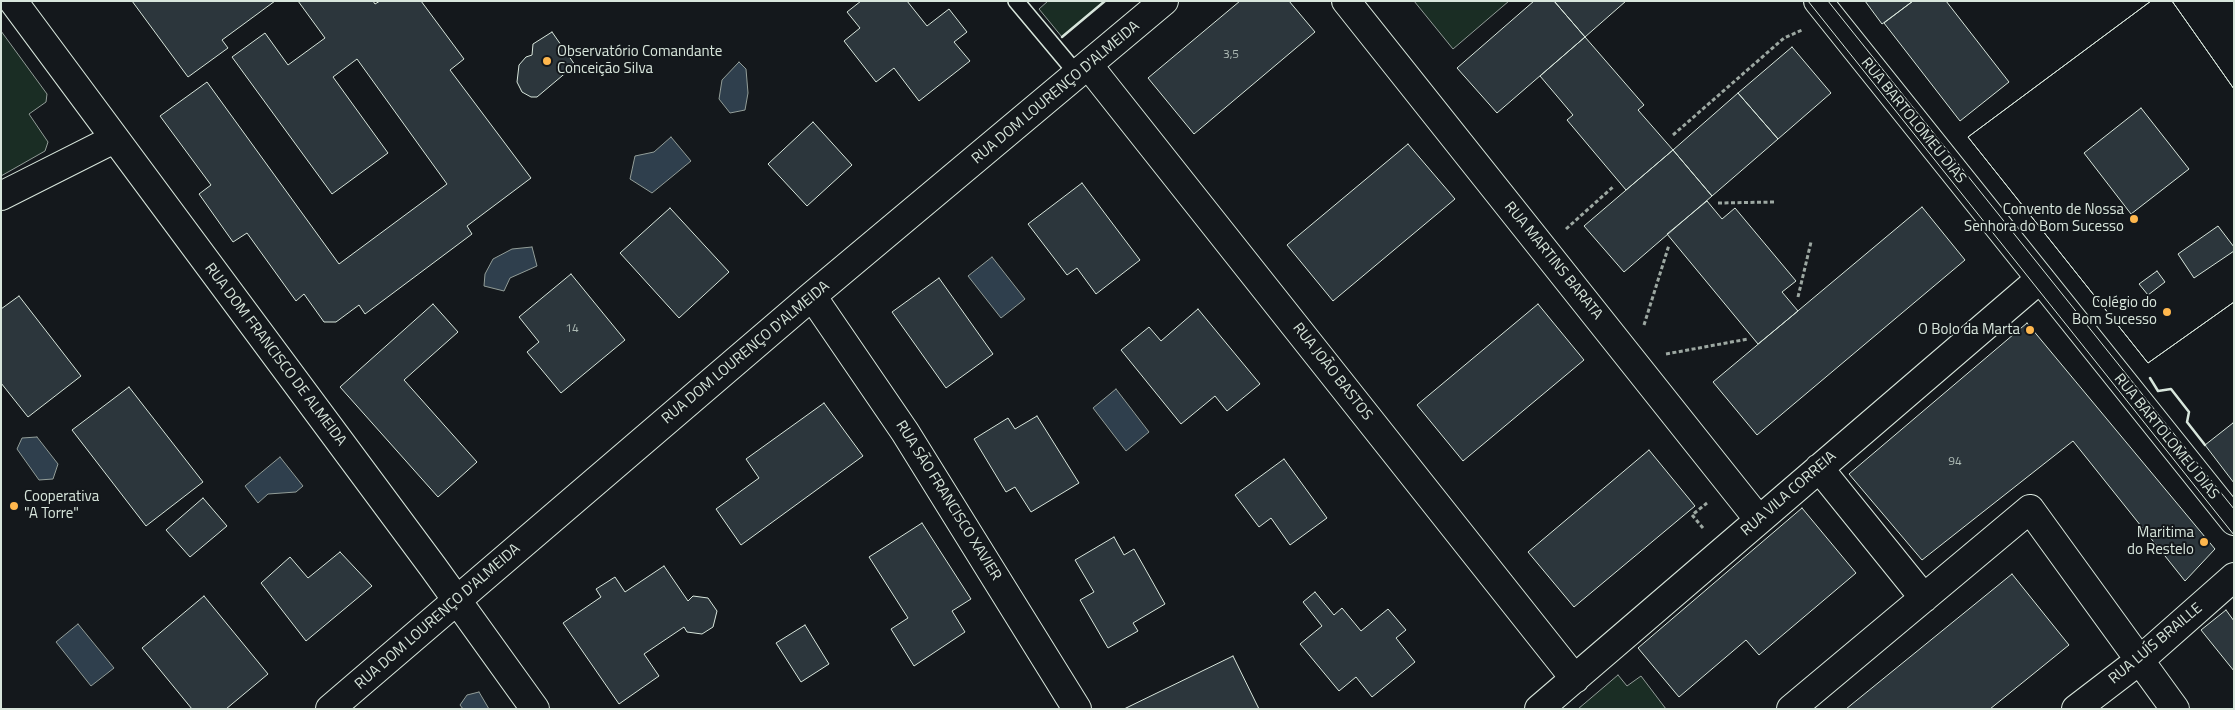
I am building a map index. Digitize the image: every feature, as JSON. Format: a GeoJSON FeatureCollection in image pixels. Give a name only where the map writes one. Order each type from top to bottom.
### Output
{"type":"FeatureCollection","features":[{"type":"Feature","properties":{"kind":"street","name":"RUA DOM FRANCISCO DE ALMEIDA"},"geometry":{"type":"LineString","coordinates":[[13,1],[458,600],[535,709]]}},
{"type":"Feature","properties":{"kind":"street","name":"RUA DOM LOURENÇO D'ALMEIDA"},"geometry":{"type":"LineString","coordinates":[[330,709],[812,296],[1164,1]]}},
{"type":"Feature","properties":{"kind":"street","name":"RUA MARTINS BARATA"},"geometry":{"type":"LineString","coordinates":[[1346,1],[1759,520]]}},
{"type":"Feature","properties":{"kind":"street","name":"RUA BARTOLOMEU DIAS"},"geometry":{"type":"LineString","coordinates":[[1821,6],[2234,521]]}},
{"type":"Feature","properties":{"kind":"street","name":"RUA JOÃO BASTOS"},"geometry":{"type":"LineString","coordinates":[[1084,70],[1575,678]]}},
{"type":"Feature","properties":{"kind":"street"},"geometry":{"type":"LineString","coordinates":[[1,196],[114,139]]}},
{"type":"Feature","properties":{"kind":"street","name":"RUA VILA CORREIA"},"geometry":{"type":"LineString","coordinates":[[1539,709],[2040,279]]}},
{"type":"Feature","properties":{"kind":"street","name":"RUA SÃO FRANCISCO XAVIER"},"geometry":{"type":"LineString","coordinates":[[812,296],[905,432],[1077,709]]}},
{"type":"Feature","properties":{"kind":"street"},"geometry":{"type":"LineString","coordinates":[[1818,468],[1924,598]]}},
{"type":"Feature","properties":{"kind":"street"},"geometry":{"type":"LineString","coordinates":[[1791,709],[2030,509],[2175,709]]}},
{"type":"Feature","properties":{"kind":"street","name":"RUA LUÍS BRAILLE"},"geometry":{"type":"LineString","coordinates":[[2076,709],[2140,660],[2234,577]]}},
{"type":"Feature","properties":{"kind":"lane"},"geometry":{"type":"LineString","coordinates":[[1016,1],[1084,70]]}},
{"type":"Feature","properties":{"kind":"path"},"geometry":{"type":"LineString","coordinates":[[1673,134],[1784,38],[1799,33],[1821,6]]}},
{"type":"Feature","properties":{"kind":"path"},"geometry":{"type":"LineString","coordinates":[[1543,249],[1614,186]]}},
{"type":"Feature","properties":{"kind":"path"},"geometry":{"type":"LineString","coordinates":[[1718,203],[1776,202]]}},
{"type":"Feature","properties":{"kind":"path"},"geometry":{"type":"LineString","coordinates":[[1798,297],[1811,242]]}},
{"type":"Feature","properties":{"kind":"path"},"geometry":{"type":"LineString","coordinates":[[1669,245],[1632,361],[1748,339]]}},
{"type":"Feature","properties":{"kind":"green space"},"geometry":{"type":"Polygon","coordinates":[[[1048,1],[1105,1],[1062,37],[1039,9],[1048,1]]]}},
{"type":"Feature","properties":{"kind":"green space"},"geometry":{"type":"Polygon","coordinates":[[[1414,1],[1509,1],[1453,49],[1414,1]]]}},
{"type":"Feature","properties":{"kind":"green space"},"geometry":{"type":"Polygon","coordinates":[[[1,31],[47,94],[46,102],[29,114],[48,142],[45,151],[1,176],[1,31]]]}},
{"type":"Feature","properties":{"kind":"green space"},"geometry":{"type":"Polygon","coordinates":[[[1618,675],[1627,686],[1641,676],[1666,709],[1578,709],[1618,675]]]}},
{"type":"Feature","properties":{"kind":"water"},"geometry":{"type":"Polygon","coordinates":[[[739,62],[746,69],[748,93],[745,110],[730,113],[719,99],[722,80],[739,62]]]}},
{"type":"Feature","properties":{"kind":"water"},"geometry":{"type":"Polygon","coordinates":[[[671,137],[691,161],[652,193],[630,179],[635,156],[654,152],[671,137]]]}},
{"type":"Feature","properties":{"kind":"water"},"geometry":{"type":"Polygon","coordinates":[[[532,247],[537,266],[510,278],[504,291],[484,286],[485,274],[493,259],[512,249],[532,247]]]}},
{"type":"Feature","properties":{"kind":"water"},"geometry":{"type":"Polygon","coordinates":[[[992,257],[1025,299],[1001,318],[968,276],[992,257]]]}},
{"type":"Feature","properties":{"kind":"water"},"geometry":{"type":"Polygon","coordinates":[[[1116,389],[1149,432],[1126,451],[1093,408],[1116,389]]]}},
{"type":"Feature","properties":{"kind":"water"},"geometry":{"type":"Polygon","coordinates":[[[37,437],[58,464],[53,479],[39,480],[17,449],[22,438],[37,437]]]}},
{"type":"Feature","properties":{"kind":"water"},"geometry":{"type":"Polygon","coordinates":[[[280,457],[303,486],[296,492],[268,494],[258,503],[245,486],[280,457]]]}},
{"type":"Feature","properties":{"kind":"water"},"geometry":{"type":"Polygon","coordinates":[[[78,624],[114,668],[91,686],[56,642],[78,624]]]}},
{"type":"Feature","properties":{"kind":"water"},"geometry":{"type":"Polygon","coordinates":[[[479,692],[489,709],[463,709],[460,705],[467,695],[479,692]]]}},
{"type":"Feature","properties":{"kind":"building"},"geometry":{"type":"Polygon","coordinates":[[[132,1],[275,1],[222,40],[228,48],[188,77],[132,1]]]}},
{"type":"Feature","properties":{"kind":"building"},"geometry":{"type":"Polygon","coordinates":[[[298,1],[373,1],[375,4],[380,1],[421,1],[464,59],[450,70],[531,178],[467,226],[472,234],[365,314],[359,305],[336,322],[324,322],[304,294],[296,301],[247,233],[233,242],[199,194],[211,185],[160,116],[207,82],[339,264],[447,184],[357,59],[333,77],[388,153],[332,194],[232,57],[265,33],[288,65],[325,38],[298,1]]]}},
{"type":"Feature","properties":{"kind":"building"},"geometry":{"type":"Polygon","coordinates":[[[861,1],[907,1],[927,26],[949,9],[967,32],[954,42],[970,61],[919,101],[894,68],[876,82],[844,41],[860,28],[847,12],[861,1]]]}},
{"type":"Feature","properties":{"kind":"building"},"geometry":{"type":"Polygon","coordinates":[[[1240,1],[1289,1],[1315,32],[1194,134],[1148,78],[1240,1]]]}},
{"type":"Feature","properties":{"kind":"building"},"geometry":{"type":"Polygon","coordinates":[[[1534,1],[1554,1],[1585,37],[1497,113],[1457,68],[1534,1]]]}},
{"type":"Feature","properties":{"kind":"building"},"geometry":{"type":"Polygon","coordinates":[[[1554,1],[1626,1],[1585,37],[1554,1]]]}},
{"type":"Feature","properties":{"kind":"building"},"geometry":{"type":"Polygon","coordinates":[[[1865,1],[1913,1],[1882,24],[1865,1]]]}},
{"type":"Feature","properties":{"kind":"building"},"geometry":{"type":"Polygon","coordinates":[[[1913,1],[1946,1],[2009,82],[1960,121],[1884,23],[1913,1]]]}},
{"type":"Feature","properties":{"kind":"building","name":"Convento de Nossa Senhora do Bom Sucesso"},"geometry":{"type":"Polygon","coordinates":[[[2151,1],[2172,1],[2234,89],[2234,247],[2218,226],[2178,254],[2194,278],[2234,251],[2234,302],[2148,363],[1968,137],[2151,1]],[[2141,108],[2084,153],[2131,214],[2189,169],[2141,108]],[[2157,271],[2139,284],[2148,295],[2165,282],[2157,271]]]}},
{"type":"Feature","properties":{"kind":"building","name":"Colégio do Bom Sucesso"},"geometry":{"type":"Polygon","coordinates":[[[2151,1],[2172,1],[2234,89],[2234,302],[2148,363],[1968,137],[2151,1]]]}},
{"type":"Feature","properties":{"kind":"building","name":"Observatório Comandante Conceição Silva"},"geometry":{"type":"Polygon","coordinates":[[[552,32],[575,65],[537,97],[531,97],[522,92],[517,82],[519,65],[526,57],[532,55],[533,44],[552,32]]]}},
{"type":"Feature","properties":{"kind":"building"},"geometry":{"type":"Polygon","coordinates":[[[1585,37],[1644,105],[1638,110],[1673,150],[1626,190],[1567,120],[1573,115],[1540,76],[1585,37]]]}},
{"type":"Feature","properties":{"kind":"building"},"geometry":{"type":"Polygon","coordinates":[[[1792,47],[1831,93],[1778,139],[1738,93],[1792,47]]]}},
{"type":"Feature","properties":{"kind":"building"},"geometry":{"type":"Polygon","coordinates":[[[1738,93],[1778,139],[1712,196],[1673,150],[1738,93]]]}},
{"type":"Feature","properties":{"kind":"building"},"geometry":{"type":"Polygon","coordinates":[[[813,122],[852,165],[807,206],[768,164],[813,122]]]}},
{"type":"Feature","properties":{"kind":"building"},"geometry":{"type":"Polygon","coordinates":[[[1408,144],[1455,199],[1333,301],[1287,245],[1408,144]]]}},
{"type":"Feature","properties":{"kind":"building"},"geometry":{"type":"Polygon","coordinates":[[[1673,150],[1712,196],[1624,272],[1584,226],[1673,150]]]}},
{"type":"Feature","properties":{"kind":"building"},"geometry":{"type":"Polygon","coordinates":[[[1082,183],[1140,260],[1096,294],[1077,268],[1067,275],[1028,224],[1082,183]]]}},
{"type":"Feature","properties":{"kind":"building"},"geometry":{"type":"Polygon","coordinates":[[[1707,201],[1722,219],[1735,208],[1796,281],[1782,292],[1798,311],[1758,344],[1667,234],[1707,201]]]}},
{"type":"Feature","properties":{"kind":"building"},"geometry":{"type":"Polygon","coordinates":[[[1922,207],[1965,260],[1757,435],[1713,382],[1922,207]]]}},
{"type":"Feature","properties":{"kind":"building"},"geometry":{"type":"Polygon","coordinates":[[[670,208],[729,272],[679,318],[620,253],[670,208]]]}},
{"type":"Feature","properties":{"kind":"building"},"geometry":{"type":"Polygon","coordinates":[[[571,274],[625,340],[561,393],[527,352],[539,342],[519,317],[571,274]]]}},
{"type":"Feature","properties":{"kind":"building"},"geometry":{"type":"Polygon","coordinates":[[[939,278],[993,354],[946,388],[892,312],[939,278]]]}},
{"type":"Feature","properties":{"kind":"building"},"geometry":{"type":"Polygon","coordinates":[[[19,296],[81,376],[28,417],[1,383],[1,309],[19,296]]]}},
{"type":"Feature","properties":{"kind":"building"},"geometry":{"type":"Polygon","coordinates":[[[433,304],[458,332],[404,380],[477,462],[438,497],[340,387],[433,304]]]}},
{"type":"Feature","properties":{"kind":"building"},"geometry":{"type":"Polygon","coordinates":[[[1538,304],[1584,360],[1463,461],[1417,405],[1538,304]]]}},
{"type":"Feature","properties":{"kind":"building"},"geometry":{"type":"Polygon","coordinates":[[[1198,309],[1260,384],[1227,411],[1215,396],[1181,424],[1121,350],[1149,327],[1161,341],[1198,309]]]}},
{"type":"Feature","properties":{"kind":"building"},"geometry":{"type":"Polygon","coordinates":[[[2027,323],[2215,549],[2185,581],[2073,441],[1922,560],[1849,474],[2027,323]]]}},
{"type":"Feature","properties":{"kind":"building"},"geometry":{"type":"Polygon","coordinates":[[[129,387],[203,482],[146,526],[72,430],[129,387]]]}},
{"type":"Feature","properties":{"kind":"building"},"geometry":{"type":"Polygon","coordinates":[[[824,403],[863,456],[741,545],[716,509],[759,478],[746,459],[824,403]]]}},
{"type":"Feature","properties":{"kind":"building"},"geometry":{"type":"Polygon","coordinates":[[[1037,416],[1079,483],[1031,512],[1015,487],[1006,492],[974,439],[1008,418],[1015,429],[1037,416]]]}},
{"type":"Feature","properties":{"kind":"building"},"geometry":{"type":"Polygon","coordinates":[[[2234,423],[2234,483],[2205,445],[2234,423]]]}},
{"type":"Feature","properties":{"kind":"building"},"geometry":{"type":"Polygon","coordinates":[[[1649,450],[1695,506],[1574,607],[1528,552],[1649,450]]]}},
{"type":"Feature","properties":{"kind":"building"},"geometry":{"type":"Polygon","coordinates":[[[1284,459],[1327,518],[1290,545],[1271,518],[1259,527],[1235,495],[1284,459]]]}},
{"type":"Feature","properties":{"kind":"building"},"geometry":{"type":"Polygon","coordinates":[[[203,498],[227,526],[190,557],[166,530],[203,498]]]}},
{"type":"Feature","properties":{"kind":"building"},"geometry":{"type":"Polygon","coordinates":[[[1802,508],[1856,573],[1759,655],[1746,640],[1679,697],[1638,648],[1802,508]]]}},
{"type":"Feature","properties":{"kind":"building"},"geometry":{"type":"Polygon","coordinates":[[[922,523],[971,599],[952,611],[965,632],[914,666],[891,629],[908,618],[869,557],[922,523]]]}},
{"type":"Feature","properties":{"kind":"building"},"geometry":{"type":"Polygon","coordinates":[[[1114,537],[1124,555],[1134,549],[1165,604],[1133,623],[1138,631],[1108,648],[1080,600],[1094,592],[1075,560],[1114,537]]]}},
{"type":"Feature","properties":{"kind":"building"},"geometry":{"type":"Polygon","coordinates":[[[340,552],[372,586],[306,641],[261,583],[290,557],[308,578],[340,552]]]}},
{"type":"Feature","properties":{"kind":"building"},"geometry":{"type":"Polygon","coordinates":[[[664,566],[688,601],[693,596],[708,598],[717,611],[713,627],[702,634],[687,632],[684,627],[644,654],[659,676],[619,704],[563,623],[601,597],[596,589],[615,577],[625,592],[664,566]]]}},
{"type":"Feature","properties":{"kind":"building"},"geometry":{"type":"Polygon","coordinates":[[[2012,574],[2069,645],[1990,709],[1846,709],[2012,574]]]}},
{"type":"Feature","properties":{"kind":"building"},"geometry":{"type":"Polygon","coordinates":[[[1315,592],[1334,615],[1342,608],[1361,631],[1388,609],[1406,630],[1396,638],[1415,662],[1372,697],[1356,677],[1339,691],[1300,644],[1322,626],[1303,602],[1315,592]]]}},
{"type":"Feature","properties":{"kind":"building"},"geometry":{"type":"Polygon","coordinates":[[[204,596],[268,674],[226,709],[192,709],[142,648],[204,596]]]}},
{"type":"Feature","properties":{"kind":"building"},"geometry":{"type":"Polygon","coordinates":[[[2226,610],[2234,621],[2234,671],[2201,630],[2226,610]]]}},
{"type":"Feature","properties":{"kind":"building"},"geometry":{"type":"Polygon","coordinates":[[[805,625],[829,664],[801,682],[776,643],[805,625]]]}},
{"type":"Feature","properties":{"kind":"building"},"geometry":{"type":"Polygon","coordinates":[[[1233,656],[1259,709],[1124,709],[1233,656]]]}},
{"type":"Feature","properties":{"kind":"tram line"},"geometry":{"type":"LineString","coordinates":[[1808,1],[2234,535]]}},
{"type":"Feature","properties":{"kind":"tram line"},"geometry":{"type":"LineString","coordinates":[[1828,1],[2234,509]]}},
{"type":"Feature","properties":{"kind":"wall"},"geometry":{"type":"LineString","coordinates":[[1062,37],[1105,1]]}},
{"type":"Feature","properties":{"kind":"wall"},"geometry":{"type":"LineString","coordinates":[[2150,378],[2158,391],[2171,389],[2189,412],[2187,422],[2205,445]]}},
{"type":"Feature","properties":{"kind":"place","name":"Observatório Comandante Conceição Silva"},"geometry":{"type":"Point","coordinates":[547,61]}},
{"type":"Feature","properties":{"kind":"place","name":"Convento de Nossa Senhora do Bom Sucesso"},"geometry":{"type":"Point","coordinates":[2134,219]}},
{"type":"Feature","properties":{"kind":"place","name":"Colégio do Bom Sucesso"},"geometry":{"type":"Point","coordinates":[2167,312]}},
{"type":"Feature","properties":{"kind":"place","name":"O Bolo da Marta"},"geometry":{"type":"Point","coordinates":[2030,330]}},
{"type":"Feature","properties":{"kind":"place","name":"Cooperativa \"A Torre\""},"geometry":{"type":"Point","coordinates":[14,506]}},
{"type":"Feature","properties":{"kind":"place","name":"Maritima do Restelo"},"geometry":{"type":"Point","coordinates":[2204,542]}}]}
